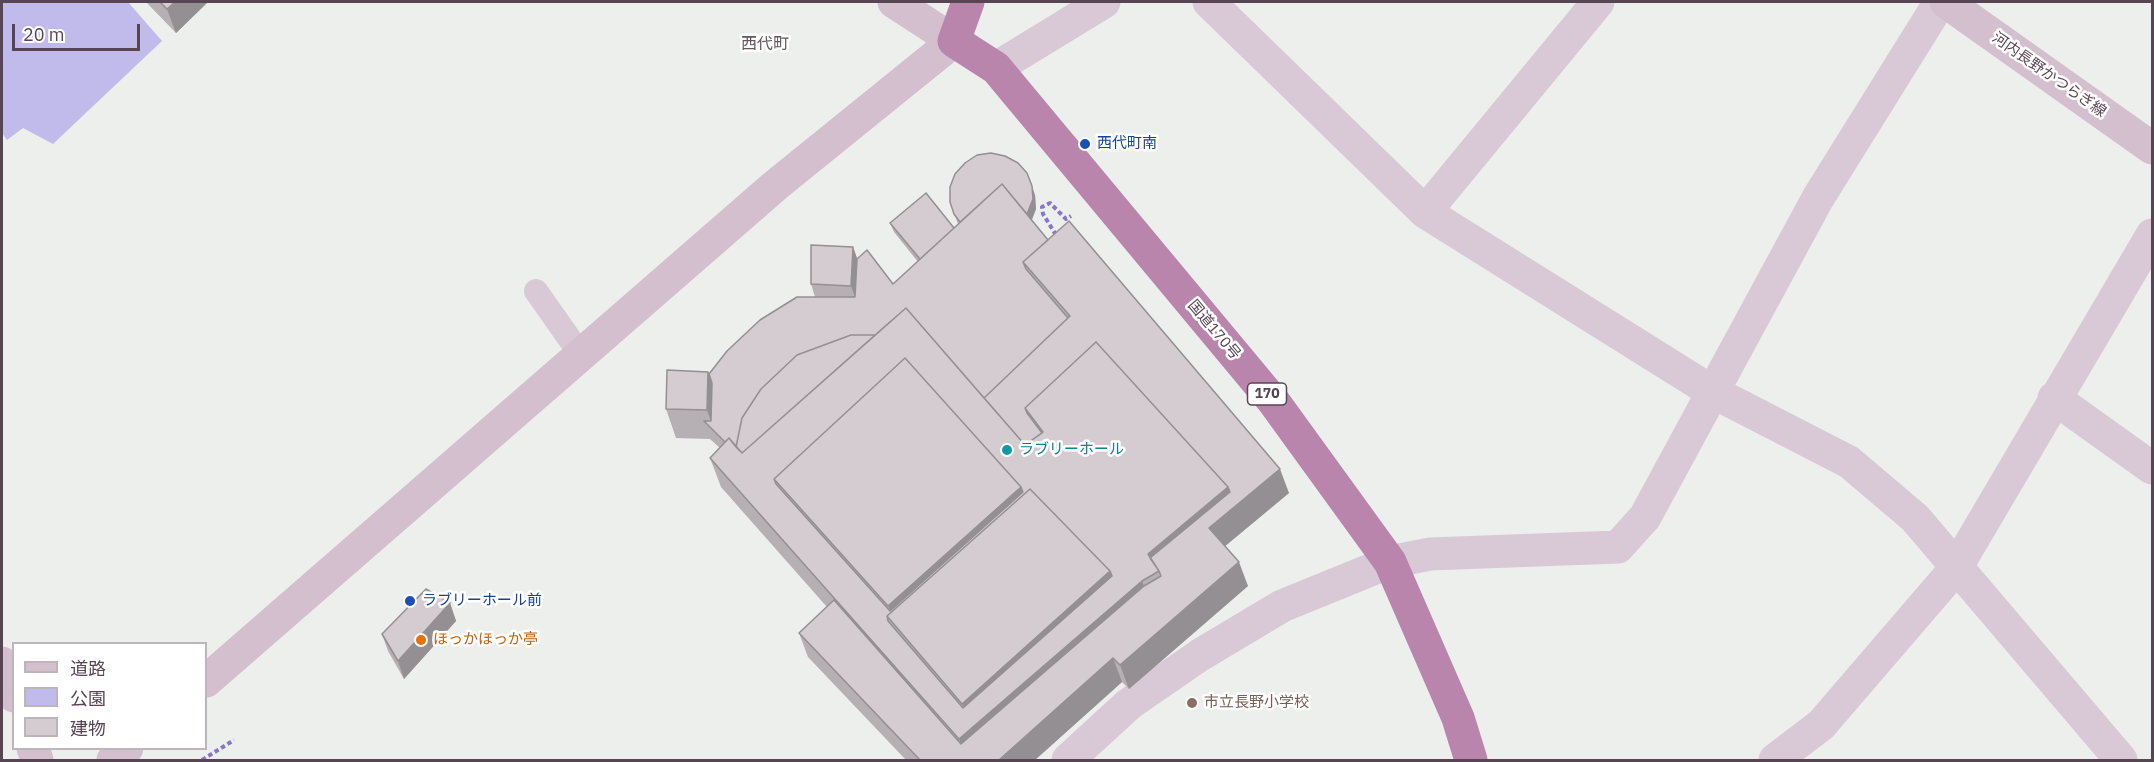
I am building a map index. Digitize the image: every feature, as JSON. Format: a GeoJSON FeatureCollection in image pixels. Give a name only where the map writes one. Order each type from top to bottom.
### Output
{"type":"FeatureCollection","features":[{"type":"Feature","properties":{"kind":"highway"},"geometry":{"type":"LineString","coordinates":[[954,41],[968,2]]}},
{"type":"Feature","properties":{"kind":"highway","name":"国道170号"},"geometry":{"type":"LineString","coordinates":[[954,41],[996,68],[1274,402],[1390,562],[1458,718],[1471,760]]}},
{"type":"Feature","properties":{"kind":"street"},"geometry":{"type":"LineString","coordinates":[[207,680],[776,185],[954,41],[894,2]]}},
{"type":"Feature","properties":{"kind":"street"},"geometry":{"type":"LineString","coordinates":[[996,68],[1104,2]]}},
{"type":"Feature","properties":{"kind":"street"},"geometry":{"type":"LineString","coordinates":[[1209,2],[1425,212],[1712,390],[1849,462],[1915,518],[2121,760]]}},
{"type":"Feature","properties":{"kind":"street"},"geometry":{"type":"LineString","coordinates":[[1425,212],[1598,2]]}},
{"type":"Feature","properties":{"kind":"street"},"geometry":{"type":"LineString","coordinates":[[1068,760],[1129,704],[1200,655],[1282,606],[1390,562],[1430,554],[1618,546],[1645,516],[1818,198],[1940,2]]}},
{"type":"Feature","properties":{"kind":"street","name":"河内長野かつらぎ線"},"geometry":{"type":"LineString","coordinates":[[1946,2],[2152,148]]}},
{"type":"Feature","properties":{"kind":"street"},"geometry":{"type":"LineString","coordinates":[[1775,760],[1821,725],[1956,568],[2152,235]]}},
{"type":"Feature","properties":{"kind":"street"},"geometry":{"type":"LineString","coordinates":[[2054,398],[2152,468]]}},
{"type":"Feature","properties":{"kind":"street"},"geometry":{"type":"LineString","coordinates":[[2,663],[12,690]]}},
{"type":"Feature","properties":{"kind":"street"},"geometry":{"type":"LineString","coordinates":[[113,760],[125,750]]}},
{"type":"Feature","properties":{"kind":"lane"},"geometry":{"type":"LineString","coordinates":[[536,291],[581,355]]}},
{"type":"Feature","properties":{"kind":"path"},"geometry":{"type":"LineString","coordinates":[[1054,239],[1056,233],[1043,214],[1042,207],[1050,203],[1066,219],[1076,213]]}},
{"type":"Feature","properties":{"kind":"path"},"geometry":{"type":"LineString","coordinates":[[202,760],[234,740]]}},
{"type":"Feature","properties":{"kind":"green space"},"geometry":{"type":"Polygon","coordinates":[[[2,2],[128,2],[162,41],[53,144],[23,128],[7,140],[2,133],[2,2]]]}},
{"type":"Feature","properties":{"kind":"building"},"geometry":{"type":"Polygon","coordinates":[[[160,2],[175,2],[167,9],[160,2]]]}},
{"type":"Feature","properties":{"kind":"building"},"geometry":{"type":"Polygon","coordinates":[[[991,153],[1005,156],[1018,163],[1027,173],[1032,186],[1033,199],[1027,214],[1002,184],[960,222],[950,202],[950,187],[955,174],[977,155],[991,153]]]}},
{"type":"Feature","properties":{"kind":"building"},"geometry":{"type":"Polygon","coordinates":[[[1002,184],[1048,240],[1023,262],[1026,269],[1068,318],[984,398],[906,308],[875,335],[851,335],[797,355],[761,389],[742,418],[736,447],[729,438],[725,442],[704,421],[711,421],[712,383],[709,374],[727,351],[760,320],[797,297],[855,297],[857,259],[867,250],[893,284],[1002,184]]]}},
{"type":"Feature","properties":{"kind":"building"},"geometry":{"type":"Polygon","coordinates":[[[926,193],[954,228],[920,259],[890,223],[926,193]]]}},
{"type":"Feature","properties":{"kind":"building"},"geometry":{"type":"Polygon","coordinates":[[[1069,221],[1280,469],[1209,528],[1239,562],[1120,665],[1113,658],[999,760],[920,760],[799,633],[834,600],[961,744],[1144,586],[1161,576],[1150,558],[1230,492],[1228,487],[1096,342],[1025,408],[1042,433],[1025,445],[984,398],[1070,316],[1023,262],[1069,221]]]}},
{"type":"Feature","properties":{"kind":"building"},"geometry":{"type":"Polygon","coordinates":[[[811,245],[853,247],[851,286],[811,284],[811,245]]]}},
{"type":"Feature","properties":{"kind":"building"},"geometry":{"type":"Polygon","coordinates":[[[906,308],[1025,445],[1043,432],[1025,408],[1096,342],[1228,487],[1148,554],[1159,571],[1142,581],[959,739],[710,458],[729,438],[742,453],[906,308]],[[905,358],[774,479],[890,611],[1023,492],[1021,487],[905,358]],[[1030,489],[887,616],[888,621],[963,708],[1112,576],[1110,571],[1030,489]]]}},
{"type":"Feature","properties":{"kind":"building"},"geometry":{"type":"Polygon","coordinates":[[[851,335],[875,335],[742,453],[736,447],[742,418],[761,389],[797,355],[851,335]]]}},
{"type":"Feature","properties":{"kind":"building"},"geometry":{"type":"Polygon","coordinates":[[[905,358],[1021,487],[888,606],[774,479],[905,358]]]}},
{"type":"Feature","properties":{"kind":"building"},"geometry":{"type":"Polygon","coordinates":[[[667,370],[708,372],[707,410],[666,409],[667,370]]]}},
{"type":"Feature","properties":{"kind":"building"},"geometry":{"type":"Polygon","coordinates":[[[1030,489],[1110,571],[962,704],[887,616],[1030,489]]]}},
{"type":"Feature","properties":{"kind":"building"},"geometry":{"type":"Polygon","coordinates":[[[426,589],[450,603],[398,661],[382,634],[426,589]]]}},
{"type":"Feature","properties":{"kind":"place","name":"西代町南"},"geometry":{"type":"Point","coordinates":[1085,144]}},
{"type":"Feature","properties":{"kind":"place","name":"ラブリーホール"},"geometry":{"type":"Point","coordinates":[1007,450]}},
{"type":"Feature","properties":{"kind":"place","name":"ラブリーホール前"},"geometry":{"type":"Point","coordinates":[410,601]}},
{"type":"Feature","properties":{"kind":"place","name":"ほっかほっか亭"},"geometry":{"type":"Point","coordinates":[421,640]}},
{"type":"Feature","properties":{"kind":"place","name":"市立長野小学校"},"geometry":{"type":"Point","coordinates":[1192,703]}},
{"type":"Feature","properties":{"kind":"district","name":"西代町"},"geometry":{"type":"Point","coordinates":[765,44]}}]}
